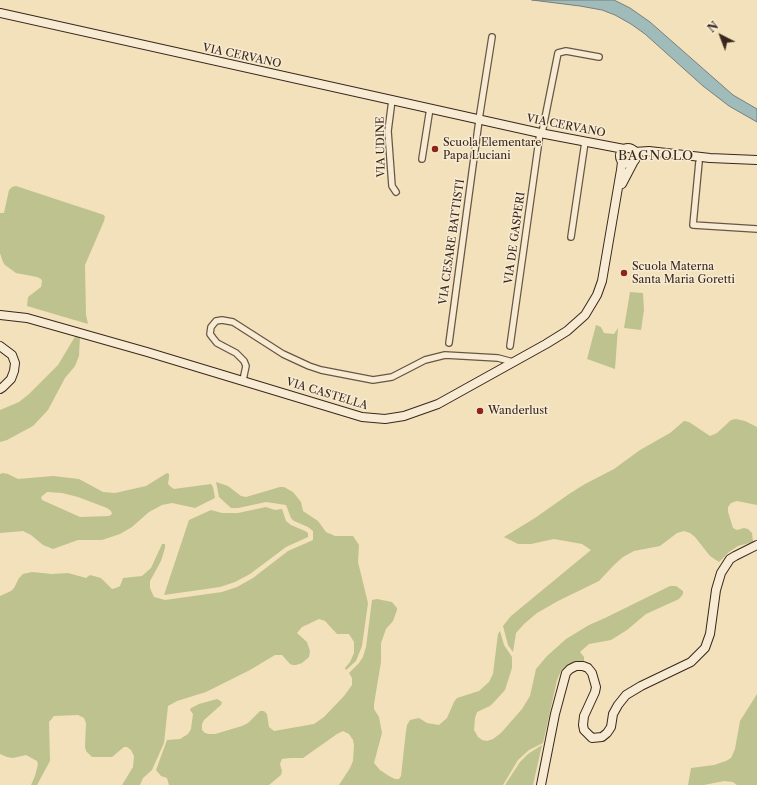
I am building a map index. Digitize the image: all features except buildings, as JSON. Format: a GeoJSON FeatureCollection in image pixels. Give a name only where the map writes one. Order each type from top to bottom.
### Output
{"type":"FeatureCollection","features":[{"type":"Feature","properties":{"kind":"main road","name":"VIA CERVANO"},"geometry":{"type":"LineString","coordinates":[[0,13],[541,133],[624,149]]}},
{"type":"Feature","properties":{"kind":"main road"},"geometry":{"type":"LineString","coordinates":[[604,145],[615,151],[626,164],[634,162],[645,154],[656,152]]}},
{"type":"Feature","properties":{"kind":"main road"},"geometry":{"type":"LineString","coordinates":[[616,200],[621,153],[624,149],[628,148],[634,152],[656,152],[710,158],[757,160]]}},
{"type":"Feature","properties":{"kind":"main road"},"geometry":{"type":"LineString","coordinates":[[616,200],[623,181],[634,162],[636,156],[634,152]]}},
{"type":"Feature","properties":{"kind":"main road","name":"VIA CASTELLA"},"geometry":{"type":"LineString","coordinates":[[0,315],[27,318],[243,380],[362,417],[385,419],[404,416],[430,407],[513,362],[563,334],[580,320],[597,295],[602,281],[616,200]]}},
{"type":"Feature","properties":{"kind":"main road"},"geometry":{"type":"LineString","coordinates":[[0,346],[12,355],[14,371],[11,379],[0,388]]}},
{"type":"Feature","properties":{"kind":"main road"},"geometry":{"type":"LineString","coordinates":[[541,785],[555,714],[566,673],[576,666],[582,666],[588,668],[592,673],[596,687],[584,716],[583,725],[584,730],[592,738],[602,737],[611,727],[613,714],[621,700],[626,695],[641,686],[691,662],[705,648],[710,634],[716,590],[721,573],[730,560],[735,556],[757,545]]}},
{"type":"Feature","properties":{"kind":"street"},"geometry":{"type":"LineString","coordinates":[[479,119],[492,37]]}},
{"type":"Feature","properties":{"kind":"street","name":"VIA DE GASPERI"},"geometry":{"type":"LineString","coordinates":[[510,346],[541,133],[558,53],[566,51],[599,57]]}},
{"type":"Feature","properties":{"kind":"street","name":"VIA UDINE"},"geometry":{"type":"LineString","coordinates":[[392,100],[388,131],[392,186],[396,192]]}},
{"type":"Feature","properties":{"kind":"street"},"geometry":{"type":"LineString","coordinates":[[422,159],[430,108]]}},
{"type":"Feature","properties":{"kind":"street","name":"VIA CESARE BATTISTI"},"geometry":{"type":"LineString","coordinates":[[449,343],[479,119]]}},
{"type":"Feature","properties":{"kind":"street"},"geometry":{"type":"LineString","coordinates":[[571,236],[585,142]]}},
{"type":"Feature","properties":{"kind":"street"},"geometry":{"type":"LineString","coordinates":[[699,162],[693,225],[757,229]]}},
{"type":"Feature","properties":{"kind":"street","name":"VIA CASTELLA"},"geometry":{"type":"LineString","coordinates":[[243,380],[246,366],[244,361],[236,353],[217,343],[213,338],[210,330],[216,321],[228,320],[233,322],[283,354],[308,366],[338,374],[374,380],[392,377],[425,360],[445,355],[498,358],[513,362]]}},
{"type":"Feature","properties":{"kind":"green space"},"geometry":{"type":"Polygon","coordinates":[[[16,186],[104,215],[104,221],[85,265],[86,315],[88,324],[27,306],[28,297],[41,287],[41,279],[16,273],[3,262],[0,253],[0,213],[4,213],[9,190],[16,186]]]}},
{"type":"Feature","properties":{"kind":"green space"},"geometry":{"type":"Polygon","coordinates":[[[630,292],[643,293],[644,310],[641,330],[624,328],[630,292]]]}},
{"type":"Feature","properties":{"kind":"green space"},"geometry":{"type":"Polygon","coordinates":[[[596,325],[601,327],[604,333],[614,334],[618,328],[615,369],[587,359],[596,325]]]}},
{"type":"Feature","properties":{"kind":"green space"},"geometry":{"type":"Polygon","coordinates":[[[76,335],[80,336],[79,356],[75,366],[65,378],[48,410],[33,426],[7,440],[0,442],[0,410],[19,402],[29,394],[58,365],[76,335]]]}},
{"type":"Feature","properties":{"kind":"green space"},"geometry":{"type":"Polygon","coordinates":[[[736,419],[745,421],[757,427],[757,505],[737,501],[731,503],[728,507],[728,512],[733,528],[737,530],[744,528],[748,529],[752,533],[753,542],[738,546],[729,552],[719,562],[710,556],[695,537],[684,531],[677,533],[660,546],[634,551],[623,557],[599,581],[537,613],[516,633],[513,652],[508,645],[503,626],[511,616],[591,550],[582,544],[554,539],[531,544],[518,544],[504,537],[535,518],[569,494],[614,469],[640,450],[670,433],[684,421],[689,422],[710,436],[717,433],[731,420],[736,419]]]}},
{"type":"Feature","properties":{"kind":"green space"},"geometry":{"type":"Polygon","coordinates":[[[167,473],[169,474],[168,484],[174,489],[211,484],[215,498],[195,508],[172,503],[162,505],[149,512],[132,527],[120,534],[102,540],[78,540],[53,549],[43,545],[31,535],[23,531],[0,533],[0,474],[8,474],[18,479],[53,476],[79,479],[103,492],[115,493],[146,486],[167,473]],[[47,492],[41,497],[42,500],[80,517],[109,516],[112,514],[107,508],[78,497],[62,493],[47,492]]]}},
{"type":"Feature","properties":{"kind":"green space"},"geometry":{"type":"Polygon","coordinates":[[[216,482],[228,486],[241,496],[246,497],[284,487],[293,492],[301,502],[303,511],[318,521],[326,532],[335,536],[353,536],[359,545],[358,562],[368,603],[362,646],[356,661],[346,670],[345,668],[350,662],[354,653],[354,642],[349,634],[337,634],[325,621],[319,619],[302,627],[297,633],[307,642],[310,651],[309,657],[302,663],[293,665],[290,664],[282,655],[275,655],[250,670],[206,692],[177,701],[168,706],[164,743],[152,770],[143,778],[140,785],[122,785],[133,767],[134,756],[131,750],[124,747],[112,757],[92,757],[86,751],[85,747],[86,723],[84,718],[78,715],[54,716],[49,722],[50,761],[37,785],[31,785],[38,764],[37,761],[26,755],[13,758],[0,754],[0,596],[11,591],[23,574],[32,572],[52,574],[68,573],[86,578],[90,575],[101,578],[112,589],[116,588],[120,586],[123,578],[142,576],[151,568],[162,544],[165,544],[165,548],[161,561],[150,581],[150,588],[154,597],[165,600],[222,592],[237,587],[253,578],[288,551],[313,540],[313,531],[308,527],[294,521],[291,518],[286,505],[266,502],[231,508],[219,497],[216,482]]]}},
{"type":"Feature","properties":{"kind":"green space"},"geometry":{"type":"Polygon","coordinates":[[[266,507],[275,510],[282,509],[286,521],[308,533],[308,537],[286,547],[250,574],[235,582],[220,587],[164,595],[189,520],[211,510],[222,513],[238,513],[266,507]]]}},
{"type":"Feature","properties":{"kind":"green space"},"geometry":{"type":"Polygon","coordinates":[[[670,586],[676,586],[683,591],[683,594],[679,599],[646,614],[627,630],[611,640],[589,644],[580,652],[584,657],[584,665],[572,664],[562,669],[557,680],[543,743],[529,750],[518,760],[503,785],[339,785],[353,761],[353,740],[349,734],[343,731],[303,758],[282,759],[280,764],[282,771],[281,775],[269,785],[169,785],[167,778],[161,776],[156,770],[167,740],[180,739],[188,734],[191,729],[193,714],[190,710],[199,704],[217,699],[222,702],[221,705],[204,720],[202,724],[202,730],[209,734],[215,734],[242,726],[248,723],[260,711],[264,711],[267,714],[269,727],[274,731],[314,724],[324,717],[344,696],[352,685],[352,678],[349,673],[363,657],[366,647],[372,600],[377,599],[392,602],[397,610],[393,621],[386,629],[381,643],[381,662],[374,709],[379,717],[382,733],[374,763],[380,770],[389,776],[399,779],[401,776],[407,725],[410,720],[419,718],[427,723],[439,725],[447,718],[457,698],[479,691],[489,682],[493,674],[498,634],[500,631],[504,645],[512,657],[512,668],[505,690],[490,706],[477,712],[474,730],[478,737],[487,741],[493,739],[501,733],[522,709],[530,696],[536,669],[547,656],[566,639],[589,625],[670,586]]]}},
{"type":"Feature","properties":{"kind":"green space"},"geometry":{"type":"Polygon","coordinates":[[[757,694],[757,785],[737,785],[733,782],[724,781],[704,785],[688,785],[691,768],[714,765],[731,758],[735,749],[740,721],[757,694]]]}},
{"type":"Feature","properties":{"kind":"green space"},"geometry":{"type":"Polygon","coordinates":[[[542,745],[533,785],[505,785],[520,762],[528,754],[542,745]]]}},
{"type":"Feature","properties":{"kind":"water"},"geometry":{"type":"Polygon","coordinates":[[[532,0],[614,0],[630,8],[650,22],[733,95],[757,109],[757,122],[729,106],[703,86],[645,34],[615,15],[602,10],[580,6],[532,0]]]}},
{"type":"Feature","properties":{"kind":"place","name":"Scuola Elementare Papa Luciani"},"geometry":{"type":"Point","coordinates":[435,149]}},
{"type":"Feature","properties":{"kind":"place","name":"Scuola Materna Santa Maria Goretti"},"geometry":{"type":"Point","coordinates":[624,273]}},
{"type":"Feature","properties":{"kind":"place","name":"Wanderlust"},"geometry":{"type":"Point","coordinates":[480,411]}},
{"type":"Feature","properties":{"kind":"district","name":"BAGNOLO"},"geometry":{"type":"Point","coordinates":[656,156]}}]}
